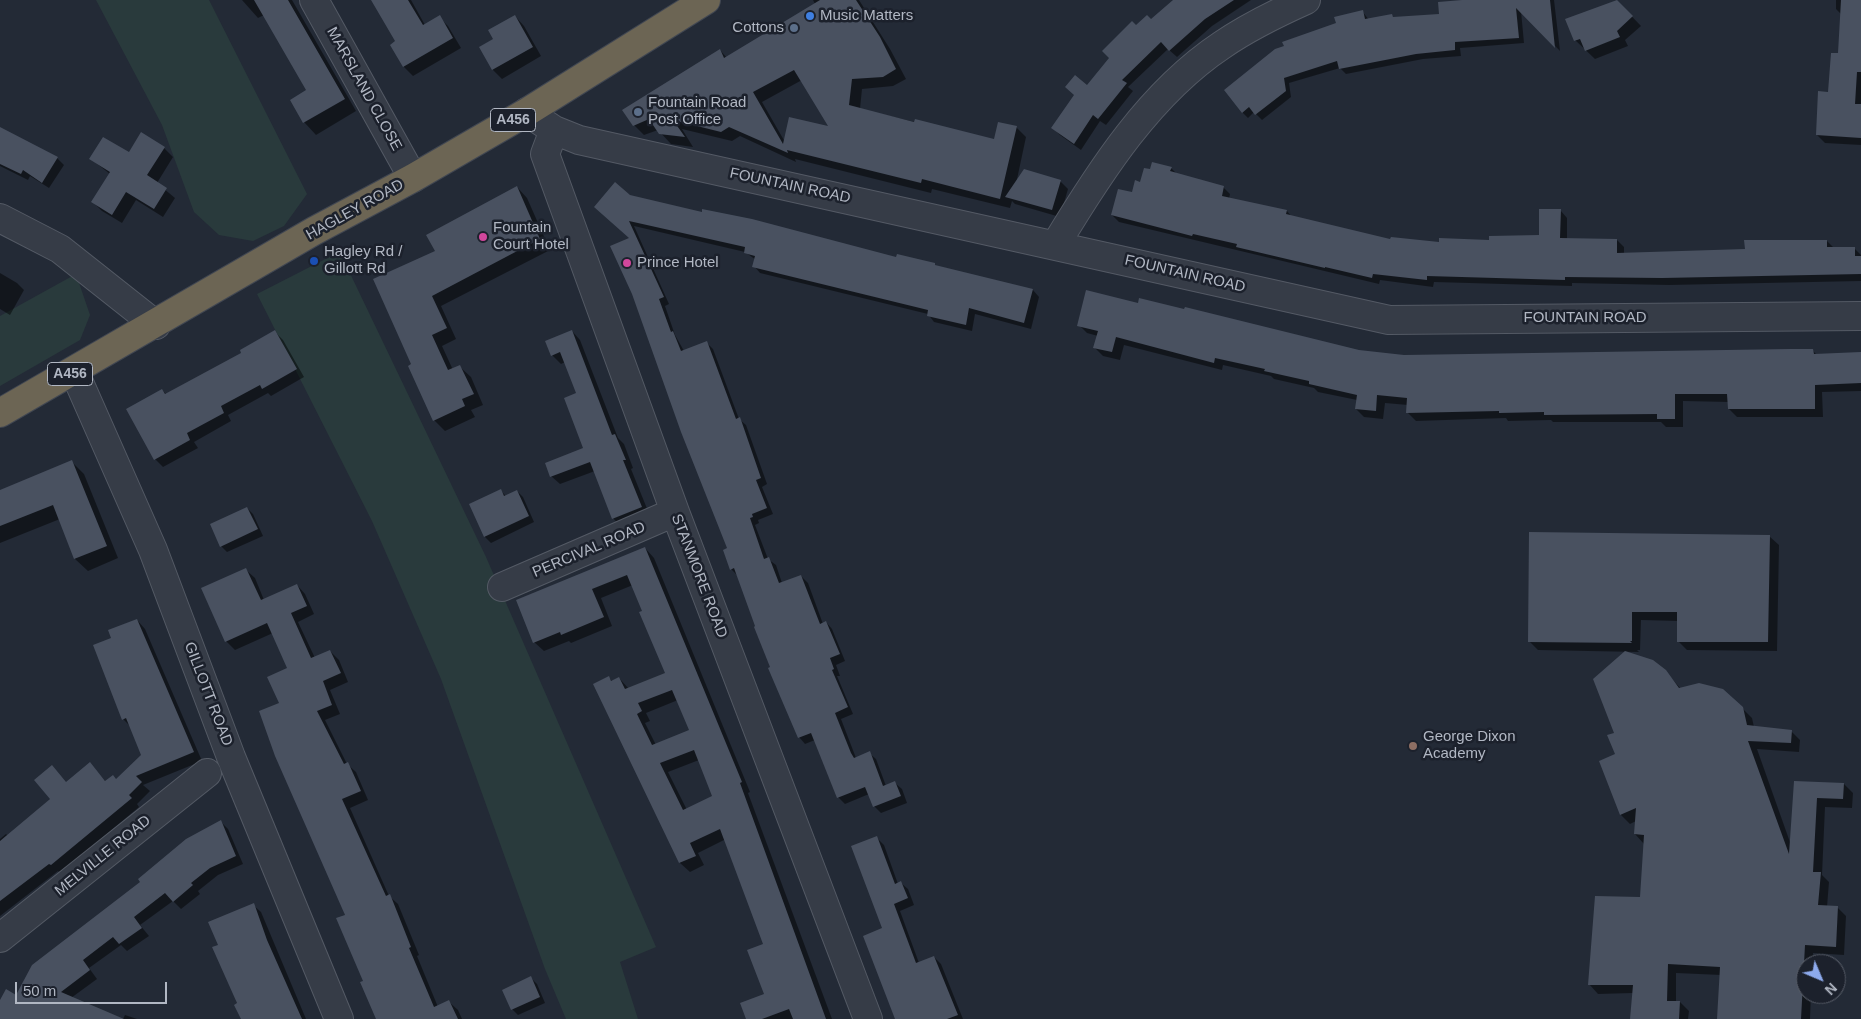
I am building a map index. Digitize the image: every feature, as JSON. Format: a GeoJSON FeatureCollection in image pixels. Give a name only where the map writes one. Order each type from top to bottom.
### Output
{"type":"FeatureCollection","features":[{"type":"Feature","properties":{"kind":"highway","name":"HAGLEY ROAD"},"geometry":{"type":"LineString","coordinates":[[0,413],[156,325],[314,231],[413,178],[527,112],[706,0]]}},
{"type":"Feature","properties":{"kind":"street","name":"MARSLAND CLOSE"},"geometry":{"type":"LineString","coordinates":[[314,0],[413,178]]}},
{"type":"Feature","properties":{"kind":"street"},"geometry":{"type":"LineString","coordinates":[[1056,244],[1096,178],[1166,91],[1222,45],[1306,0]]}},
{"type":"Feature","properties":{"kind":"street","name":"FOUNTAIN ROAD"},"geometry":{"type":"LineString","coordinates":[[527,112],[554,130],[579,140],[1056,244],[1389,320],[1861,316]]}},
{"type":"Feature","properties":{"kind":"street","name":"STANMORE ROAD"},"geometry":{"type":"LineString","coordinates":[[554,130],[545,154],[675,512],[868,1019]]}},
{"type":"Feature","properties":{"kind":"street"},"geometry":{"type":"LineString","coordinates":[[0,218],[60,249],[156,325]]}},
{"type":"Feature","properties":{"kind":"street","name":"GILLOTT ROAD"},"geometry":{"type":"LineString","coordinates":[[74,371],[153,550],[231,757],[339,1019]]}},
{"type":"Feature","properties":{"kind":"street","name":"PERCIVAL ROAD"},"geometry":{"type":"LineString","coordinates":[[502,587],[675,512]]}},
{"type":"Feature","properties":{"kind":"street","name":"MELVILLE ROAD"},"geometry":{"type":"LineString","coordinates":[[0,938],[207,773]]}},
{"type":"Feature","properties":{"kind":"shaded area"},"geometry":{"type":"Polygon","coordinates":[[[96,0],[209,0],[307,194],[284,226],[253,241],[219,235],[194,212],[162,125],[96,0]]]}},
{"type":"Feature","properties":{"kind":"shaded area"},"geometry":{"type":"Polygon","coordinates":[[[347,248],[346,265],[486,557],[656,947],[620,962],[638,1019],[566,1019],[545,969],[441,679],[372,521],[257,294],[347,248]]]}},
{"type":"Feature","properties":{"kind":"shaded area"},"geometry":{"type":"Polygon","coordinates":[[[76,274],[90,315],[80,340],[0,386],[0,316],[76,274]]]}},
{"type":"Feature","properties":{"kind":"building"},"geometry":{"type":"Polygon","coordinates":[[[254,0],[288,0],[345,99],[303,123],[290,100],[306,90],[254,0]]]}},
{"type":"Feature","properties":{"kind":"building"},"geometry":{"type":"Polygon","coordinates":[[[371,0],[408,0],[423,25],[440,15],[453,38],[403,67],[390,45],[395,41],[371,0]]]}},
{"type":"Feature","properties":{"kind":"building"},"geometry":{"type":"Polygon","coordinates":[[[820,0],[856,0],[880,37],[896,69],[883,77],[852,79],[849,105],[914,122],[915,119],[994,139],[998,122],[1017,126],[1000,199],[922,179],[921,183],[787,150],[788,153],[729,127],[721,132],[673,120],[685,137],[659,134],[649,119],[633,126],[622,110],[720,49],[724,58],[820,0]],[[794,70],[753,92],[783,144],[789,117],[828,126],[794,70]]]}},
{"type":"Feature","properties":{"kind":"building"},"geometry":{"type":"Polygon","coordinates":[[[1173,0],[1234,0],[1205,19],[1169,51],[1161,42],[1122,80],[1127,83],[1098,119],[1093,115],[1074,144],[1051,128],[1074,95],[1065,87],[1075,75],[1087,85],[1109,58],[1102,51],[1132,21],[1136,25],[1147,15],[1151,19],[1173,0]]]}},
{"type":"Feature","properties":{"kind":"building"},"geometry":{"type":"Polygon","coordinates":[[[1462,0],[1550,0],[1555,48],[1516,8],[1519,38],[1455,42],[1455,50],[1416,54],[1339,69],[1337,61],[1284,78],[1286,91],[1255,115],[1249,107],[1242,113],[1224,90],[1275,49],[1284,46],[1282,42],[1336,23],[1334,17],[1363,10],[1365,19],[1392,14],[1393,17],[1439,14],[1438,2],[1462,0]]]}},
{"type":"Feature","properties":{"kind":"building"},"geometry":{"type":"Polygon","coordinates":[[[1617,0],[1633,16],[1617,31],[1620,37],[1585,51],[1580,39],[1574,41],[1565,19],[1617,0]]]}},
{"type":"Feature","properties":{"kind":"building"},"geometry":{"type":"Polygon","coordinates":[[[1841,0],[1861,0],[1861,72],[1857,72],[1855,104],[1861,104],[1861,138],[1816,135],[1818,91],[1828,92],[1831,53],[1838,53],[1841,0]]]}},
{"type":"Feature","properties":{"kind":"building"},"geometry":{"type":"Polygon","coordinates":[[[515,15],[533,47],[492,70],[479,47],[493,39],[488,30],[515,15]]]}},
{"type":"Feature","properties":{"kind":"building"},"geometry":{"type":"Polygon","coordinates":[[[0,127],[58,157],[42,183],[23,170],[21,174],[0,164],[0,127]]]}},
{"type":"Feature","properties":{"kind":"building"},"geometry":{"type":"Polygon","coordinates":[[[141,132],[165,147],[147,175],[167,188],[154,209],[126,192],[112,215],[91,202],[110,172],[89,159],[103,137],[129,152],[141,132]]]}},
{"type":"Feature","properties":{"kind":"building"},"geometry":{"type":"Polygon","coordinates":[[[1152,162],[1172,167],[1170,171],[1224,186],[1222,196],[1287,210],[1286,214],[1390,239],[1391,237],[1439,242],[1439,238],[1489,240],[1489,236],[1539,235],[1539,209],[1561,209],[1560,238],[1617,239],[1617,253],[1745,249],[1744,240],[1827,240],[1827,247],[1855,247],[1855,256],[1861,256],[1861,274],[1662,278],[1565,277],[1565,280],[1427,276],[1427,280],[1373,274],[1372,278],[1236,247],[1237,244],[1193,234],[1192,236],[1111,215],[1118,189],[1132,192],[1135,180],[1140,182],[1144,168],[1150,169],[1152,162]]]}},
{"type":"Feature","properties":{"kind":"building"},"geometry":{"type":"Polygon","coordinates":[[[1024,169],[1061,180],[1052,210],[1005,197],[1024,169]]]}},
{"type":"Feature","properties":{"kind":"building"},"geometry":{"type":"Polygon","coordinates":[[[615,182],[630,195],[702,212],[702,209],[752,219],[896,257],[897,254],[1033,289],[1024,323],[969,308],[966,325],[927,316],[928,310],[752,267],[755,256],[744,253],[745,247],[629,221],[664,297],[659,299],[671,332],[673,331],[681,351],[707,341],[736,419],[740,417],[761,478],[756,480],[767,508],[752,514],[753,517],[750,518],[764,559],[769,557],[779,583],[801,575],[820,624],[826,621],[840,654],[830,658],[834,669],[832,670],[848,707],[835,713],[851,753],[854,758],[870,751],[883,786],[895,781],[901,796],[873,807],[865,787],[837,798],[811,733],[798,738],[768,668],[770,667],[734,568],[730,570],[723,550],[727,548],[681,432],[632,294],[610,246],[629,238],[594,207],[615,182]]]}},
{"type":"Feature","properties":{"kind":"building"},"geometry":{"type":"Polygon","coordinates":[[[517,186],[540,239],[432,296],[447,328],[432,335],[448,370],[460,365],[474,394],[462,399],[465,406],[433,421],[408,366],[411,364],[373,279],[435,251],[426,235],[517,186]]]}},
{"type":"Feature","properties":{"kind":"building"},"geometry":{"type":"Polygon","coordinates":[[[1086,290],[1138,303],[1139,298],[1184,309],[1185,307],[1359,350],[1404,355],[1790,349],[1813,349],[1814,354],[1861,352],[1861,383],[1815,385],[1815,409],[1728,409],[1727,394],[1675,394],[1675,419],[1657,419],[1657,414],[1544,415],[1544,412],[1499,413],[1499,411],[1406,413],[1407,398],[1377,395],[1376,411],[1355,409],[1357,395],[1309,384],[1309,381],[1264,371],[1265,369],[1215,358],[1214,363],[1116,337],[1112,352],[1093,348],[1098,331],[1077,326],[1086,290]]]}},
{"type":"Feature","properties":{"kind":"building"},"geometry":{"type":"Polygon","coordinates":[[[275,330],[297,369],[262,389],[260,385],[221,406],[224,413],[187,433],[190,440],[154,460],[126,409],[162,389],[165,394],[241,353],[240,350],[275,330]]]}},
{"type":"Feature","properties":{"kind":"building"},"geometry":{"type":"Polygon","coordinates":[[[572,330],[612,435],[615,434],[626,460],[623,460],[642,507],[612,519],[590,462],[550,477],[545,463],[583,448],[564,398],[576,393],[560,352],[551,356],[545,341],[572,330]]]}},
{"type":"Feature","properties":{"kind":"building"},"geometry":{"type":"Polygon","coordinates":[[[72,460],[107,546],[74,559],[53,505],[0,526],[0,490],[72,460]]]}},
{"type":"Feature","properties":{"kind":"building"},"geometry":{"type":"Polygon","coordinates":[[[501,489],[504,496],[517,490],[529,516],[484,537],[469,504],[501,489]]]}},
{"type":"Feature","properties":{"kind":"building"},"geometry":{"type":"Polygon","coordinates":[[[247,507],[258,529],[220,547],[210,524],[247,507]]]}},
{"type":"Feature","properties":{"kind":"building"},"geometry":{"type":"Polygon","coordinates":[[[1529,532],[1770,535],[1768,642],[1677,642],[1677,612],[1632,612],[1632,641],[1630,641],[1632,643],[1528,642],[1529,532]]]}},
{"type":"Feature","properties":{"kind":"building"},"geometry":{"type":"Polygon","coordinates":[[[645,547],[742,782],[740,783],[826,1019],[793,1019],[789,1009],[762,1019],[746,1019],[740,1003],[764,994],[747,950],[763,944],[720,829],[690,843],[696,856],[679,863],[593,684],[609,676],[611,681],[619,677],[625,689],[665,673],[639,612],[642,611],[627,575],[592,589],[604,617],[561,635],[560,632],[533,643],[516,600],[645,547]],[[672,690],[638,703],[642,711],[637,714],[652,745],[689,730],[672,690]],[[694,750],[660,763],[683,810],[712,796],[694,750]]]}},
{"type":"Feature","properties":{"kind":"building"},"geometry":{"type":"Polygon","coordinates":[[[246,568],[261,600],[297,584],[307,606],[291,613],[311,658],[330,650],[341,673],[323,681],[332,705],[317,711],[344,764],[348,762],[361,791],[342,799],[386,896],[390,894],[411,947],[409,948],[434,1007],[449,1000],[458,1019],[376,1019],[360,982],[363,981],[336,918],[345,915],[275,756],[259,711],[279,703],[267,677],[287,668],[267,623],[225,642],[201,588],[246,568]]]}},
{"type":"Feature","properties":{"kind":"building"},"geometry":{"type":"Polygon","coordinates":[[[137,619],[194,752],[136,776],[142,782],[129,795],[132,798],[51,865],[49,864],[0,901],[0,841],[50,799],[34,780],[52,765],[66,782],[90,762],[105,781],[113,775],[116,779],[141,755],[126,718],[122,720],[93,645],[111,638],[108,630],[137,619]]]}},
{"type":"Feature","properties":{"kind":"building"},"geometry":{"type":"Polygon","coordinates":[[[1625,651],[1653,660],[1666,670],[1679,688],[1699,683],[1723,689],[1743,707],[1747,725],[1792,730],[1791,743],[1748,741],[1789,854],[1794,781],[1844,783],[1843,799],[1817,798],[1813,872],[1821,872],[1818,905],[1838,906],[1836,947],[1805,945],[1805,954],[1796,954],[1796,1004],[1802,1004],[1801,1019],[1717,1019],[1720,967],[1668,964],[1667,1001],[1680,1001],[1679,1019],[1630,1019],[1633,985],[1588,985],[1595,896],[1640,897],[1644,835],[1634,834],[1636,808],[1620,815],[1599,761],[1615,754],[1607,735],[1614,733],[1593,679],[1625,651]]]}},
{"type":"Feature","properties":{"kind":"building"},"geometry":{"type":"Polygon","coordinates":[[[221,820],[236,856],[210,868],[191,883],[193,885],[173,902],[165,893],[134,917],[142,928],[119,944],[113,937],[83,960],[90,970],[61,992],[124,1019],[0,1019],[0,1000],[6,989],[16,995],[32,965],[140,882],[138,879],[186,839],[221,820]]]}},
{"type":"Feature","properties":{"kind":"building"},"geometry":{"type":"Polygon","coordinates":[[[877,836],[895,884],[901,881],[908,898],[894,904],[916,963],[934,956],[958,1015],[947,1019],[895,1019],[863,936],[882,928],[851,846],[877,836]]]}},
{"type":"Feature","properties":{"kind":"building"},"geometry":{"type":"Polygon","coordinates":[[[254,903],[267,940],[302,1019],[241,1019],[234,1005],[237,1003],[212,947],[218,945],[208,922],[254,903]]]}},
{"type":"Feature","properties":{"kind":"building"},"geometry":{"type":"Polygon","coordinates":[[[531,976],[540,997],[511,1010],[502,990],[531,976]]]}},
{"type":"Feature","properties":{"kind":"place","name":"Music Matters"},"geometry":{"type":"Point","coordinates":[810,16]}},
{"type":"Feature","properties":{"kind":"place","name":"Cottons"},"geometry":{"type":"Point","coordinates":[794,28]}},
{"type":"Feature","properties":{"kind":"place","name":"Fountain Road Post Office"},"geometry":{"type":"Point","coordinates":[638,112]}},
{"type":"Feature","properties":{"kind":"place","name":"Fountain Court Hotel"},"geometry":{"type":"Point","coordinates":[483,237]}},
{"type":"Feature","properties":{"kind":"place","name":"Hagley Rd / Gillott Rd"},"geometry":{"type":"Point","coordinates":[314,261]}},
{"type":"Feature","properties":{"kind":"place","name":"Prince Hotel"},"geometry":{"type":"Point","coordinates":[627,263]}},
{"type":"Feature","properties":{"kind":"place","name":"George Dixon Academy"},"geometry":{"type":"Point","coordinates":[1413,746]}}]}
